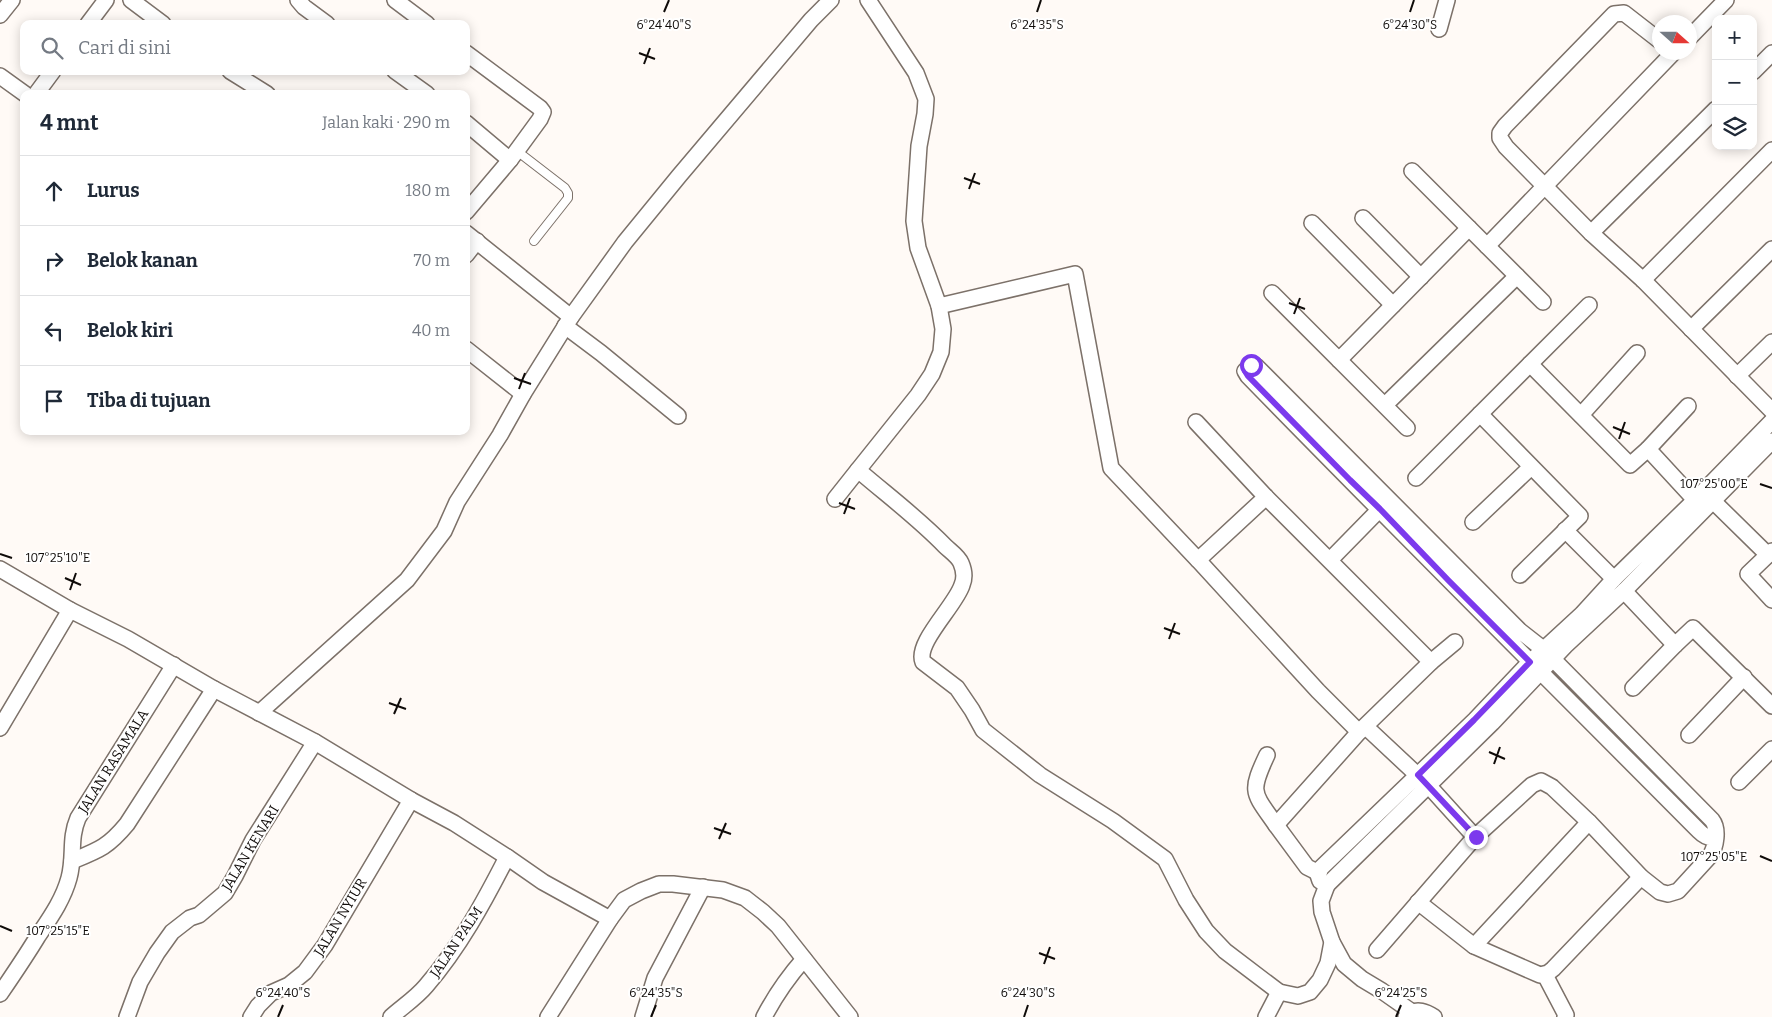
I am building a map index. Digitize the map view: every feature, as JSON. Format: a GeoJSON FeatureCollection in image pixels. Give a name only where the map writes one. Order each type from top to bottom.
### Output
{"type":"FeatureCollection","features":[{"type":"Feature","properties":{"kind":"street"},"geometry":{"type":"LineString","coordinates":[[0,15],[12,0]]}},
{"type":"Feature","properties":{"kind":"street"},"geometry":{"type":"LineString","coordinates":[[91,20],[106,0]]}},
{"type":"Feature","properties":{"kind":"street"},"geometry":{"type":"LineString","coordinates":[[131,0],[158,20]]}},
{"type":"Feature","properties":{"kind":"street"},"geometry":{"type":"LineString","coordinates":[[298,0],[322,20]]}},
{"type":"Feature","properties":{"kind":"street"},"geometry":{"type":"LineString","coordinates":[[395,0],[422,20]]}},
{"type":"Feature","properties":{"kind":"street"},"geometry":{"type":"LineString","coordinates":[[259,713],[407,580],[444,531],[456,502],[500,435],[568,321],[625,242],[811,20],[831,0]]}},
{"type":"Feature","properties":{"kind":"street"},"geometry":{"type":"LineString","coordinates":[[835,498],[918,395],[932,374],[941,352],[943,329],[939,306],[918,248],[914,221],[919,146],[926,99],[916,73],[868,0]]}},
{"type":"Feature","properties":{"kind":"street"},"geometry":{"type":"LineString","coordinates":[[1439,29],[1447,0]]}},
{"type":"Feature","properties":{"kind":"street"},"geometry":{"type":"LineString","coordinates":[[1697,30],[1726,0]]}},
{"type":"Feature","properties":{"kind":"street"},"geometry":{"type":"LineString","coordinates":[[1652,35],[1624,13],[1614,14],[1505,126],[1500,133],[1500,138],[1592,233],[1643,280],[1772,411]]}},
{"type":"Feature","properties":{"kind":"street"},"geometry":{"type":"LineString","coordinates":[[1757,68],[1772,53]]}},
{"type":"Feature","properties":{"kind":"street"},"geometry":{"type":"LineString","coordinates":[[470,56],[543,112],[514,156],[470,207]]}},
{"type":"Feature","properties":{"kind":"street"},"geometry":{"type":"LineString","coordinates":[[1487,246],[1666,60]]}},
{"type":"Feature","properties":{"kind":"street"},"geometry":{"type":"LineString","coordinates":[[39,90],[50,75]]}},
{"type":"Feature","properties":{"kind":"street"},"geometry":{"type":"LineString","coordinates":[[236,75],[261,90]]}},
{"type":"Feature","properties":{"kind":"street"},"geometry":{"type":"LineString","coordinates":[[400,75],[421,90]]}},
{"type":"Feature","properties":{"kind":"street"},"geometry":{"type":"LineString","coordinates":[[0,76],[20,90]]}},
{"type":"Feature","properties":{"kind":"street"},"geometry":{"type":"LineString","coordinates":[[1592,233],[1712,113]]}},
{"type":"Feature","properties":{"kind":"street"},"geometry":{"type":"LineString","coordinates":[[470,126],[514,156]]}},
{"type":"Feature","properties":{"kind":"street"},"geometry":{"type":"LineString","coordinates":[[1643,280],[1772,150]]}},
{"type":"Feature","properties":{"kind":"street"},"geometry":{"type":"LineString","coordinates":[[1412,171],[1543,302]]}},
{"type":"Feature","properties":{"kind":"street"},"geometry":{"type":"LineString","coordinates":[[1363,218],[1421,277]]}},
{"type":"Feature","properties":{"kind":"street"},"geometry":{"type":"LineString","coordinates":[[1312,223],[1393,305]]}},
{"type":"Feature","properties":{"kind":"street"},"geometry":{"type":"LineString","coordinates":[[1339,360],[1469,228]]}},
{"type":"Feature","properties":{"kind":"street"},"geometry":{"type":"LineString","coordinates":[[471,237],[568,321],[601,353],[678,416]]}},
{"type":"Feature","properties":{"kind":"street"},"geometry":{"type":"LineString","coordinates":[[1691,329],[1772,249]]}},
{"type":"Feature","properties":{"kind":"street"},"geometry":{"type":"LineString","coordinates":[[939,306],[1075,274],[1112,468],[1318,691],[1423,780],[1476,837]]}},
{"type":"Feature","properties":{"kind":"street"},"geometry":{"type":"LineString","coordinates":[[1385,405],[1517,276]]}},
{"type":"Feature","properties":{"kind":"street"},"geometry":{"type":"LineString","coordinates":[[1272,293],[1407,428]]}},
{"type":"Feature","properties":{"kind":"street"},"geometry":{"type":"LineString","coordinates":[[1416,478],[1589,305]]}},
{"type":"Feature","properties":{"kind":"street"},"geometry":{"type":"LineString","coordinates":[[1737,376],[1772,342]]}},
{"type":"Feature","properties":{"kind":"street"},"geometry":{"type":"LineString","coordinates":[[470,352],[523,394]]}},
{"type":"Feature","properties":{"kind":"street"},"geometry":{"type":"LineString","coordinates":[[1581,415],[1637,353]]}},
{"type":"Feature","properties":{"kind":"street"},"geometry":{"type":"LineString","coordinates":[[1530,364],[1630,466],[1688,406]]}},
{"type":"Feature","properties":{"kind":"street"},"geometry":{"type":"LineString","coordinates":[[1377,950],[1476,837],[1532,785],[1541,781],[1552,787],[1589,822],[1640,877],[1660,892],[1668,894],[1678,892],[1714,851],[1717,828],[1712,820],[1548,655],[1515,635],[1312,433],[1248,376],[1245,371],[1247,367],[1251,365],[1256,366],[1312,433],[1350,480],[1454,576]]}},
{"type":"Feature","properties":{"kind":"street"},"geometry":{"type":"LineString","coordinates":[[1480,414],[1580,516],[1520,575]]}},
{"type":"Feature","properties":{"kind":"street"},"geometry":{"type":"LineString","coordinates":[[1548,655],[1614,579],[1772,421]]}},
{"type":"Feature","properties":{"kind":"street"},"geometry":{"type":"LineString","coordinates":[[1196,422],[1266,497],[1431,662]]}},
{"type":"Feature","properties":{"kind":"street"},"geometry":{"type":"LineString","coordinates":[[1434,1017],[1422,1011],[1409,1014],[1344,964],[1332,942],[1322,912],[1323,879],[1321,868],[1423,780],[1474,720],[1624,591],[1772,441]]}},
{"type":"Feature","properties":{"kind":"street"},"geometry":{"type":"LineString","coordinates":[[1648,449],[1695,500]]}},
{"type":"Feature","properties":{"kind":"street"},"geometry":{"type":"LineString","coordinates":[[1473,522],[1531,467]]}},
{"type":"Feature","properties":{"kind":"street"},"geometry":{"type":"LineString","coordinates":[[858,470],[938,539],[960,561],[964,575],[962,587],[927,642],[921,657],[923,662],[956,688],[972,710],[983,730],[1040,775],[1113,821],[1165,859],[1186,900],[1206,931],[1225,952],[1279,992],[1298,996],[1310,992],[1320,980],[1328,963],[1332,942]]}},
{"type":"Feature","properties":{"kind":"street"},"geometry":{"type":"LineString","coordinates":[[1198,560],[1266,497]]}},
{"type":"Feature","properties":{"kind":"street"},"geometry":{"type":"LineString","coordinates":[[1713,501],[1770,553],[1748,574],[1772,600]]}},
{"type":"Feature","properties":{"kind":"street"},"geometry":{"type":"LineString","coordinates":[[1330,560],[1380,509]]}},
{"type":"Feature","properties":{"kind":"street"},"geometry":{"type":"LineString","coordinates":[[1565,530],[1614,579]]}},
{"type":"Feature","properties":{"kind":"street"},"geometry":{"type":"LineString","coordinates":[[0,569],[70,610],[128,639],[214,689],[316,742],[411,800],[454,823],[543,882],[610,919]]}},
{"type":"Feature","properties":{"kind":"street"},"geometry":{"type":"LineString","coordinates":[[1624,591],[1675,645]]}},
{"type":"Feature","properties":{"kind":"street"},"geometry":{"type":"LineString","coordinates":[[0,728],[70,610]]}},
{"type":"Feature","properties":{"kind":"street"},"geometry":{"type":"LineString","coordinates":[[1633,688],[1693,628],[1772,706]]}},
{"type":"Feature","properties":{"kind":"street"},"geometry":{"type":"LineString","coordinates":[[1515,635],[1535,666],[1699,831],[1705,836],[1715,837]]}},
{"type":"Feature","properties":{"kind":"street"},"geometry":{"type":"LineString","coordinates":[[1276,825],[1363,730],[1431,662],[1454,642]]}},
{"type":"Feature","properties":{"kind":"street","name":"JALAN RASAMALA"},"geometry":{"type":"LineString","coordinates":[[0,994],[63,895],[69,878],[72,860],[72,830],[78,818],[174,665]]}},
{"type":"Feature","properties":{"kind":"street"},"geometry":{"type":"LineString","coordinates":[[1689,735],[1744,678]]}},
{"type":"Feature","properties":{"kind":"street"},"geometry":{"type":"LineString","coordinates":[[72,860],[104,848],[122,831],[214,689]]}},
{"type":"Feature","properties":{"kind":"street","name":"JALAN KENARI"},"geometry":{"type":"LineString","coordinates":[[127,1017],[140,982],[157,953],[172,932],[190,918],[199,915],[224,893],[253,840],[316,742]]}},
{"type":"Feature","properties":{"kind":"street"},"geometry":{"type":"LineString","coordinates":[[1740,782],[1772,749]]}},
{"type":"Feature","properties":{"kind":"street"},"geometry":{"type":"LineString","coordinates":[[1267,756],[1257,776],[1255,787],[1259,801],[1301,860],[1323,879]]}},
{"type":"Feature","properties":{"kind":"street","name":"JALAN NYIUR"},"geometry":{"type":"LineString","coordinates":[[251,1017],[258,1006],[271,993],[290,985],[305,972],[325,945],[411,800]]}},
{"type":"Feature","properties":{"kind":"street"},"geometry":{"type":"LineString","coordinates":[[1474,946],[1589,822]]}},
{"type":"Feature","properties":{"kind":"street","name":"JALAN PALM"},"geometry":{"type":"LineString","coordinates":[[391,1017],[425,988],[449,956],[466,932],[508,857]]}},
{"type":"Feature","properties":{"kind":"street"},"geometry":{"type":"LineString","coordinates":[[1418,902],[1474,946],[1540,975],[1545,975],[1553,969],[1640,877]]}},
{"type":"Feature","properties":{"kind":"street"},"geometry":{"type":"LineString","coordinates":[[548,1017],[624,900],[641,890],[659,884],[723,890],[745,898],[773,922],[850,1017]]}},
{"type":"Feature","properties":{"kind":"street"},"geometry":{"type":"LineString","coordinates":[[643,1017],[655,978],[703,887]]}},
{"type":"Feature","properties":{"kind":"street"},"geometry":{"type":"LineString","coordinates":[[764,1017],[773,1000],[804,959]]}},
{"type":"Feature","properties":{"kind":"street"},"geometry":{"type":"LineString","coordinates":[[1545,975],[1566,1015],[1565,1017]]}},
{"type":"Feature","properties":{"kind":"street"},"geometry":{"type":"LineString","coordinates":[[1266,1017],[1279,992]]}},
{"type":"Feature","properties":{"kind":"lane"},"geometry":{"type":"LineString","coordinates":[[514,156],[564,188],[568,193],[568,198],[534,241]]}},
{"type":"Feature","properties":{"kind":"route"},"geometry":{"type":"LineString","coordinates":[[1251,365],[1245,371],[1248,376],[1530,662],[1418,775],[1476,837]]}}]}
